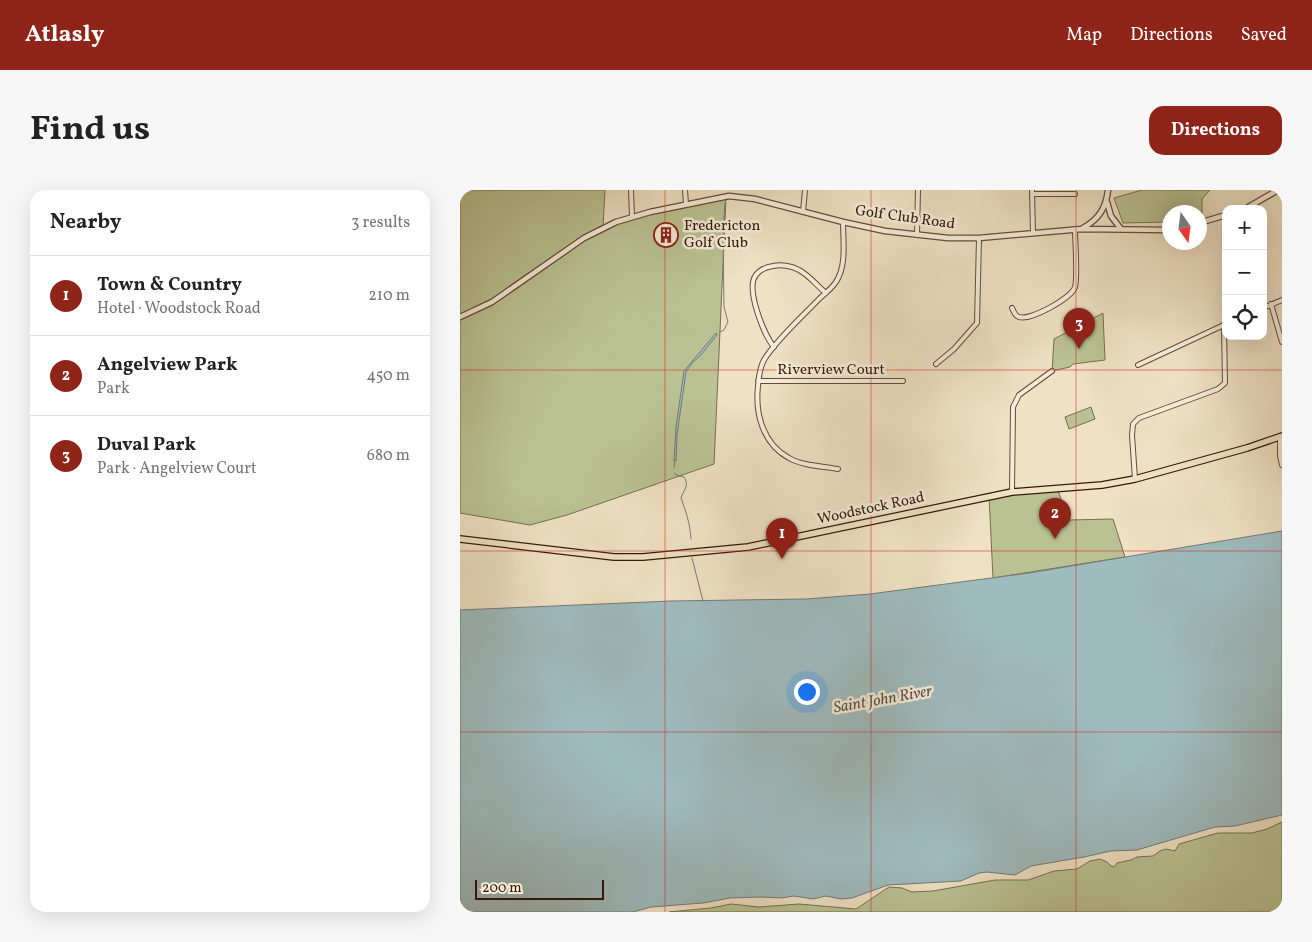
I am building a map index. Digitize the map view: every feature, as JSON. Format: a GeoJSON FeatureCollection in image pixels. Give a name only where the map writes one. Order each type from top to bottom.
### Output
{"type":"FeatureCollection","features":[{"type":"Feature","properties":{"kind":"main road","name":"Woodstock Road"},"geometry":{"type":"LineString","coordinates":[[460,540],[605,556],[643,558],[748,547],[1012,492],[1102,485],[1135,479],[1247,448],[1281,436]]}},
{"type":"Feature","properties":{"kind":"street"},"geometry":{"type":"LineString","coordinates":[[631,190],[632,216]]}},
{"type":"Feature","properties":{"kind":"street"},"geometry":{"type":"LineString","coordinates":[[686,190],[686,204]]}},
{"type":"Feature","properties":{"kind":"street"},"geometry":{"type":"LineString","coordinates":[[803,212],[805,190]]}},
{"type":"Feature","properties":{"kind":"street"},"geometry":{"type":"LineString","coordinates":[[917,235],[918,190]]}},
{"type":"Feature","properties":{"kind":"street"},"geometry":{"type":"LineString","coordinates":[[1108,190],[1107,201],[1111,216],[1121,229]]}},
{"type":"Feature","properties":{"kind":"street"},"geometry":{"type":"LineString","coordinates":[[1251,205],[1278,190]]}},
{"type":"Feature","properties":{"kind":"street"},"geometry":{"type":"LineString","coordinates":[[1034,233],[1032,192],[1075,194]]}},
{"type":"Feature","properties":{"kind":"street","name":"Golf Club Road"},"geometry":{"type":"LineString","coordinates":[[460,317],[492,302],[584,238],[616,222],[632,216],[729,196],[844,222],[917,235],[948,238],[979,238],[1075,229],[1162,230]]}},
{"type":"Feature","properties":{"kind":"street"},"geometry":{"type":"LineString","coordinates":[[1082,229],[1100,215],[1107,201]]}},
{"type":"Feature","properties":{"kind":"street"},"geometry":{"type":"LineString","coordinates":[[1207,221],[1222,216]]}},
{"type":"Feature","properties":{"kind":"street"},"geometry":{"type":"LineString","coordinates":[[838,469],[797,461],[789,458],[777,449],[766,434],[759,418],[757,407],[758,374],[764,360],[837,281],[842,265],[844,222]]}},
{"type":"Feature","properties":{"kind":"street"},"geometry":{"type":"LineString","coordinates":[[1012,308],[1015,315],[1028,317],[1071,294],[1076,283],[1075,229]]}},
{"type":"Feature","properties":{"kind":"street"},"geometry":{"type":"LineString","coordinates":[[936,364],[954,350],[977,323],[979,238]]}},
{"type":"Feature","properties":{"kind":"street"},"geometry":{"type":"LineString","coordinates":[[774,347],[760,324],[752,285],[755,275],[770,266],[792,267],[804,273],[826,293]]}},
{"type":"Feature","properties":{"kind":"street"},"geometry":{"type":"LineString","coordinates":[[1267,306],[1282,300]]}},
{"type":"Feature","properties":{"kind":"street"},"geometry":{"type":"LineString","coordinates":[[1271,304],[1282,342]]}},
{"type":"Feature","properties":{"kind":"street"},"geometry":{"type":"LineString","coordinates":[[1138,365],[1222,325]]}},
{"type":"Feature","properties":{"kind":"street"},"geometry":{"type":"LineString","coordinates":[[1135,479],[1133,424],[1139,418],[1218,388],[1225,383],[1225,340]]}},
{"type":"Feature","properties":{"kind":"street"},"geometry":{"type":"LineString","coordinates":[[1012,492],[1013,407],[1019,395],[1025,389],[1052,371]]}},
{"type":"Feature","properties":{"kind":"street","name":"Riverview Court"},"geometry":{"type":"LineString","coordinates":[[758,381],[903,381]]}},
{"type":"Feature","properties":{"kind":"street"},"geometry":{"type":"LineString","coordinates":[[1281,436],[1280,456],[1282,465]]}},
{"type":"Feature","properties":{"kind":"green space","name":"Fredericton Golf Club"},"geometry":{"type":"Polygon","coordinates":[[[460,190],[605,190],[603,227],[632,216],[726,198],[714,464],[567,515],[530,525],[460,513],[460,190]]]}},
{"type":"Feature","properties":{"kind":"green space"},"geometry":{"type":"Polygon","coordinates":[[[1142,190],[1210,190],[1202,199],[1202,205],[1162,205],[1162,222],[1123,223],[1114,198],[1142,190]]]}},
{"type":"Feature","properties":{"kind":"green space"},"geometry":{"type":"Polygon","coordinates":[[[1103,313],[1105,360],[1073,364],[1070,367],[1052,371],[1054,339],[1103,313]]]}},
{"type":"Feature","properties":{"kind":"green space"},"geometry":{"type":"Polygon","coordinates":[[[1091,407],[1095,419],[1069,429],[1065,417],[1091,407]]]}},
{"type":"Feature","properties":{"kind":"green space"},"geometry":{"type":"Polygon","coordinates":[[[1057,488],[1069,520],[1113,519],[1125,557],[993,578],[989,496],[1057,488]]]}},
{"type":"Feature","properties":{"kind":"green space"},"geometry":{"type":"Polygon","coordinates":[[[1282,822],[1282,912],[669,912],[731,904],[759,907],[799,904],[856,909],[889,887],[902,888],[912,892],[933,891],[995,880],[1028,880],[1054,871],[1077,869],[1090,861],[1100,859],[1114,867],[1117,863],[1137,857],[1153,856],[1166,849],[1175,851],[1179,844],[1218,833],[1252,833],[1282,822]]]}},
{"type":"Feature","properties":{"kind":"water"},"geometry":{"type":"Polygon","coordinates":[[[716,333],[717,335],[686,372],[677,435],[676,461],[674,461],[676,427],[684,371],[716,333]]]}},
{"type":"Feature","properties":{"kind":"water","name":"Saint John River"},"geometry":{"type":"Polygon","coordinates":[[[1282,531],[1282,815],[1235,826],[1215,827],[1137,850],[1111,851],[1031,866],[1015,875],[987,872],[979,873],[961,881],[888,885],[852,898],[841,899],[826,896],[813,899],[794,896],[781,898],[730,898],[703,903],[651,907],[633,912],[460,912],[460,610],[671,601],[806,599],[870,594],[1029,573],[1282,531]]]}},
{"type":"Feature","properties":{"kind":"waterway"},"geometry":{"type":"LineString","coordinates":[[720,332],[724,330],[728,322],[724,307],[723,230],[725,203]]}},
{"type":"Feature","properties":{"kind":"waterway"},"geometry":{"type":"LineString","coordinates":[[674,468],[675,460]]}},
{"type":"Feature","properties":{"kind":"waterway"},"geometry":{"type":"LineString","coordinates":[[675,473],[686,480],[681,498],[689,523],[691,539]]}},
{"type":"Feature","properties":{"kind":"waterway"},"geometry":{"type":"LineString","coordinates":[[692,558],[703,601]]}},
{"type":"Feature","properties":{"kind":"place","name":"Fredericton Golf Club"},"geometry":{"type":"Point","coordinates":[666,235]}},
{"type":"Feature","properties":{"kind":"place","name":"Duval Park"},"geometry":{"type":"Point","coordinates":[1079,349]}},
{"type":"Feature","properties":{"kind":"place","name":"Angelview Park"},"geometry":{"type":"Point","coordinates":[1055,539]}},
{"type":"Feature","properties":{"kind":"place","name":"Town & Country"},"geometry":{"type":"Point","coordinates":[782,559]}}]}
